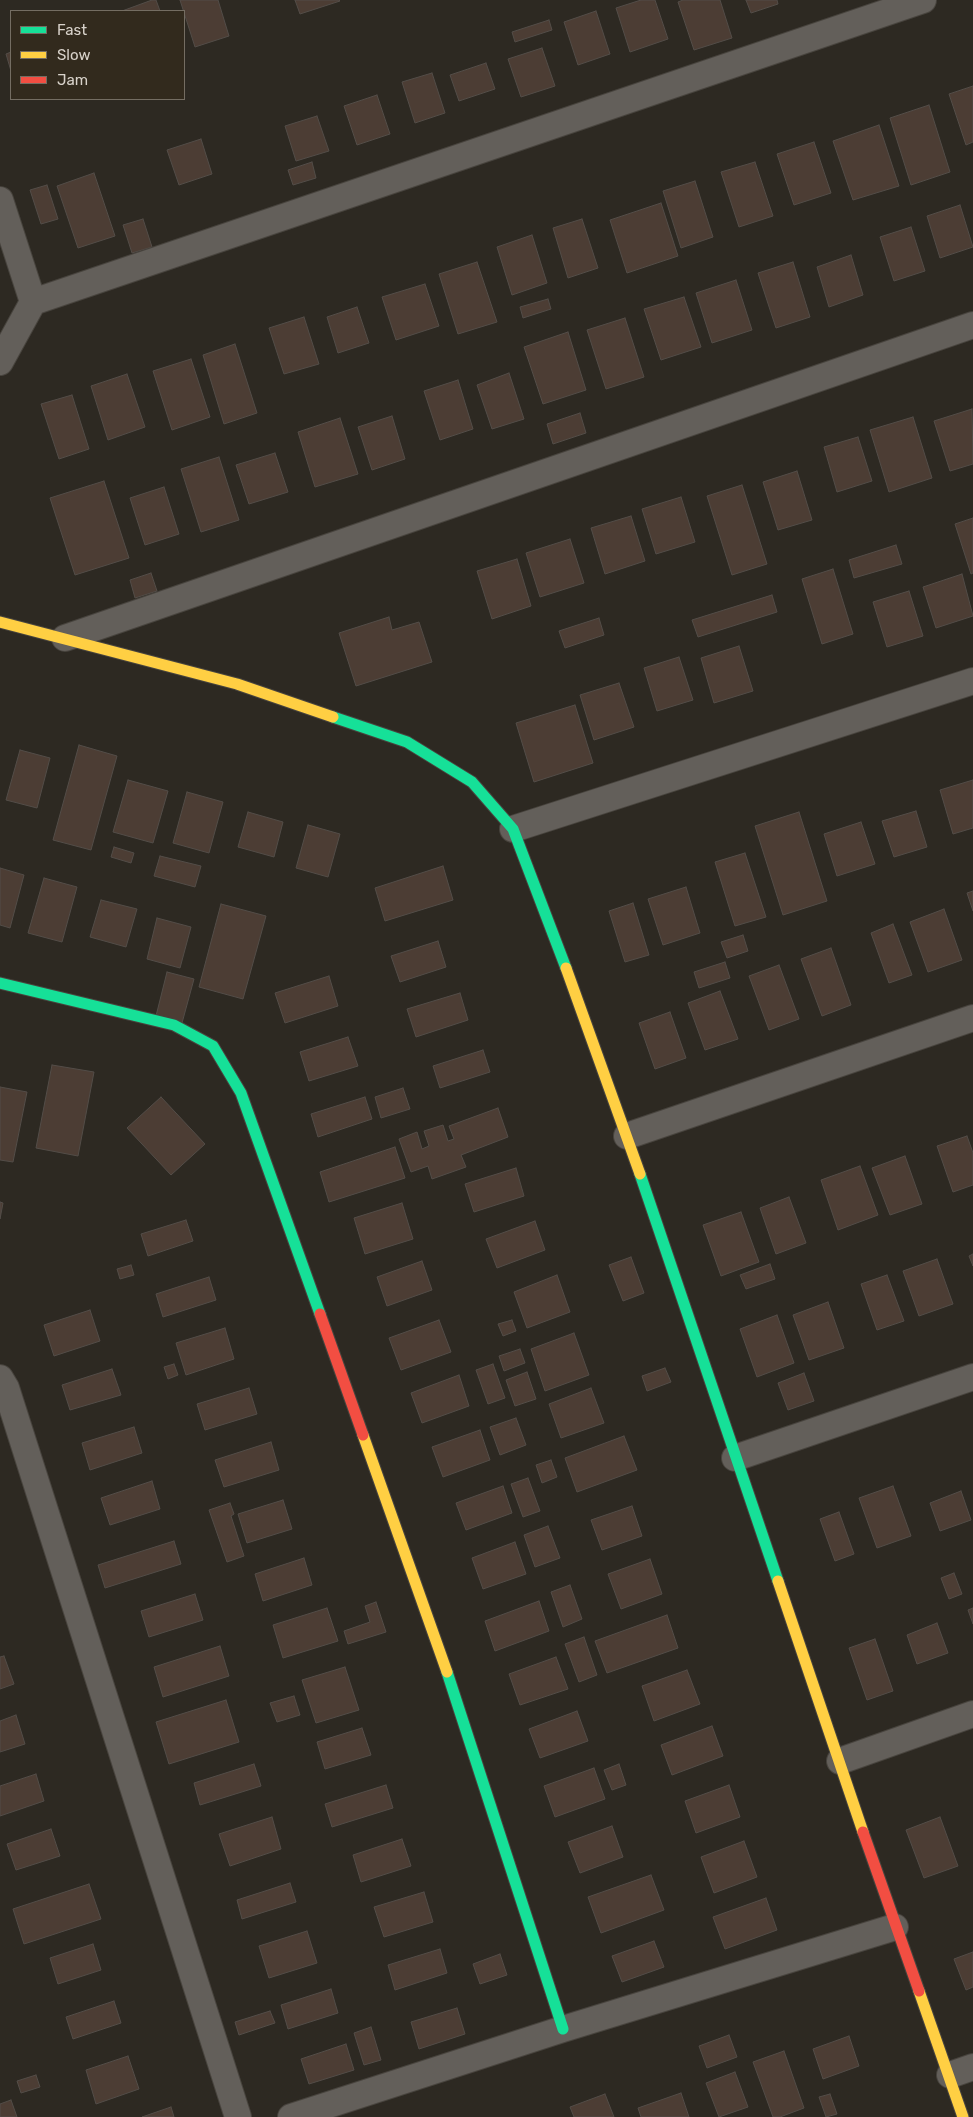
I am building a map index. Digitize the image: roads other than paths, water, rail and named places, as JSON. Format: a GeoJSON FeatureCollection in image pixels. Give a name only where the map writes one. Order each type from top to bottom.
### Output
{"type":"FeatureCollection","features":[{"type":"Feature","properties":{"kind":"street"},"geometry":{"type":"LineString","coordinates":[[0,362],[33,302],[923,0]]}},
{"type":"Feature","properties":{"kind":"street"},"geometry":{"type":"LineString","coordinates":[[0,200],[33,302]]}},
{"type":"Feature","properties":{"kind":"street"},"geometry":{"type":"LineString","coordinates":[[65,638],[973,325]]}},
{"type":"Feature","properties":{"kind":"street"},"geometry":{"type":"LineString","coordinates":[[0,622],[237,684],[407,742],[472,782],[513,829],[543,904],[627,1136],[895,1927],[962,2071],[963,2117]]}},
{"type":"Feature","properties":{"kind":"street"},"geometry":{"type":"LineString","coordinates":[[513,829],[973,681]]}},
{"type":"Feature","properties":{"kind":"street"},"geometry":{"type":"LineString","coordinates":[[0,984],[174,1025],[213,1046],[242,1093],[438,1643],[563,2029]]}},
{"type":"Feature","properties":{"kind":"street"},"geometry":{"type":"LineString","coordinates":[[627,1136],[973,1018]]}},
{"type":"Feature","properties":{"kind":"street"},"geometry":{"type":"LineString","coordinates":[[735,1458],[973,1377]]}},
{"type":"Feature","properties":{"kind":"street"},"geometry":{"type":"LineString","coordinates":[[0,1378],[6,1388],[238,2117]]}},
{"type":"Feature","properties":{"kind":"street"},"geometry":{"type":"LineString","coordinates":[[840,1761],[973,1714]]}},
{"type":"Feature","properties":{"kind":"street"},"geometry":{"type":"LineString","coordinates":[[291,2117],[563,2029],[895,1927]]}}]}
